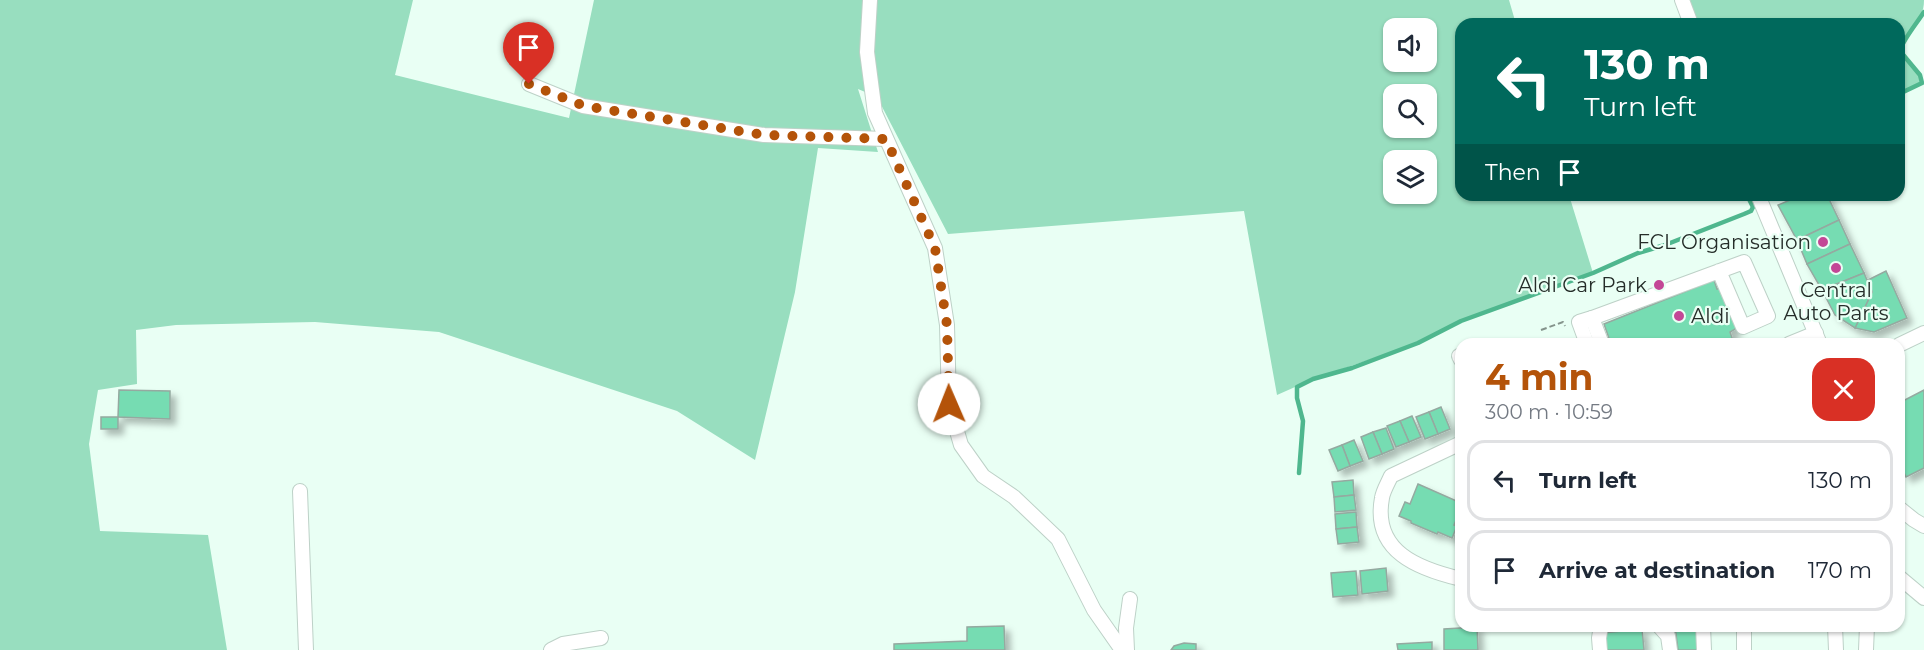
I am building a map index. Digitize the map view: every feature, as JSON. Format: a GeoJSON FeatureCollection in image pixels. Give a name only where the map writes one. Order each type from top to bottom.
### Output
{"type":"FeatureCollection","features":[{"type":"Feature","properties":{"kind":"street"},"geometry":{"type":"LineString","coordinates":[[870,0],[867,52],[875,113],[935,248],[947,325],[949,404],[961,445],[982,476],[1014,496],[1058,539],[1094,610],[1122,650]]}},
{"type":"Feature","properties":{"kind":"street"},"geometry":{"type":"LineString","coordinates":[[1682,0],[1689,18]]}},
{"type":"Feature","properties":{"kind":"street"},"geometry":{"type":"LineString","coordinates":[[529,84],[584,106],[764,135],[886,139]]}},
{"type":"Feature","properties":{"kind":"street"},"geometry":{"type":"LineString","coordinates":[[1761,201],[1818,338]]}},
{"type":"Feature","properties":{"kind":"street"},"geometry":{"type":"LineString","coordinates":[[1585,338],[1579,322],[1592,318],[1719,271],[1744,262],[1768,316],[1743,327],[1719,271]]}},
{"type":"Feature","properties":{"kind":"street"},"geometry":{"type":"LineString","coordinates":[[1592,318],[1600,338]]}},
{"type":"Feature","properties":{"kind":"street"},"geometry":{"type":"LineString","coordinates":[[1905,342],[1924,333]]}},
{"type":"Feature","properties":{"kind":"street"},"geometry":{"type":"LineString","coordinates":[[1455,446],[1391,476],[1382,498],[1381,525],[1391,546],[1409,561],[1431,572],[1455,578]]}},
{"type":"Feature","properties":{"kind":"street"},"geometry":{"type":"LineString","coordinates":[[300,491],[306,650]]}},
{"type":"Feature","properties":{"kind":"street"},"geometry":{"type":"LineString","coordinates":[[1905,513],[1924,526]]}},
{"type":"Feature","properties":{"kind":"street"},"geometry":{"type":"LineString","coordinates":[[1905,583],[1924,598]]}},
{"type":"Feature","properties":{"kind":"street"},"geometry":{"type":"LineString","coordinates":[[1126,650],[1130,599]]}},
{"type":"Feature","properties":{"kind":"street"},"geometry":{"type":"LineString","coordinates":[[1600,632],[1600,650]]}},
{"type":"Feature","properties":{"kind":"street"},"geometry":{"type":"LineString","coordinates":[[1664,632],[1668,636],[1670,650]]}},
{"type":"Feature","properties":{"kind":"street"},"geometry":{"type":"LineString","coordinates":[[1702,632],[1704,650]]}},
{"type":"Feature","properties":{"kind":"street"},"geometry":{"type":"LineString","coordinates":[[1744,632],[1744,650]]}},
{"type":"Feature","properties":{"kind":"street"},"geometry":{"type":"LineString","coordinates":[[1835,632],[1836,650]]}},
{"type":"Feature","properties":{"kind":"street"},"geometry":{"type":"LineString","coordinates":[[1866,650],[1867,632]]}},
{"type":"Feature","properties":{"kind":"street"},"geometry":{"type":"LineString","coordinates":[[551,650],[563,644],[601,638]]}},
{"type":"Feature","properties":{"kind":"path"},"geometry":{"type":"LineString","coordinates":[[1541,330],[1563,322],[1567,333]]}},
{"type":"Feature","properties":{"kind":"green space"},"geometry":{"type":"Polygon","coordinates":[[[0,0],[413,0],[395,75],[569,118],[594,0],[1509,0],[1514,18],[1455,18],[1455,201],[1571,201],[1593,273],[1461,321],[1418,343],[1313,379],[1277,395],[1244,211],[948,234],[877,97],[858,89],[878,152],[818,148],[795,292],[755,460],[677,411],[439,332],[315,322],[176,325],[136,330],[137,384],[98,390],[89,444],[100,531],[208,535],[227,650],[0,650],[0,0]]]}},
{"type":"Feature","properties":{"kind":"green space"},"geometry":{"type":"Polygon","coordinates":[[[1690,0],[1924,0],[1921,16],[1905,38],[1905,18],[1696,18],[1690,0]]]}},
{"type":"Feature","properties":{"kind":"green space"},"geometry":{"type":"Polygon","coordinates":[[[1905,57],[1920,75],[1922,83],[1905,90],[1905,57]]]}},
{"type":"Feature","properties":{"kind":"building"},"geometry":{"type":"Polygon","coordinates":[[[1788,201],[1830,201],[1839,220],[1797,240],[1778,205],[1788,201]]]}},
{"type":"Feature","properties":{"kind":"building","name":"FCL Organisation"},"geometry":{"type":"Polygon","coordinates":[[[1839,220],[1850,244],[1807,264],[1797,240],[1839,220]]]}},
{"type":"Feature","properties":{"kind":"building","name":"Central Auto Parts"},"geometry":{"type":"Polygon","coordinates":[[[1850,244],[1864,273],[1822,290],[1807,264],[1850,244]]]}},
{"type":"Feature","properties":{"kind":"building"},"geometry":{"type":"Polygon","coordinates":[[[1886,271],[1907,318],[1874,332],[1855,328],[1872,292],[1868,280],[1886,271]]]}},
{"type":"Feature","properties":{"kind":"building"},"geometry":{"type":"Polygon","coordinates":[[[1864,273],[1872,292],[1855,328],[1835,315],[1822,290],[1864,273]]]}},
{"type":"Feature","properties":{"kind":"building","name":"Aldi"},"geometry":{"type":"Polygon","coordinates":[[[1714,280],[1717,289],[1721,288],[1737,328],[1730,332],[1732,338],[1609,338],[1604,324],[1714,280]]]}},
{"type":"Feature","properties":{"kind":"building"},"geometry":{"type":"Polygon","coordinates":[[[119,390],[170,391],[170,419],[118,417],[119,390]]]}},
{"type":"Feature","properties":{"kind":"building"},"geometry":{"type":"Polygon","coordinates":[[[1924,390],[1924,468],[1906,477],[1905,475],[1905,400],[1924,390]]]}},
{"type":"Feature","properties":{"kind":"building"},"geometry":{"type":"Polygon","coordinates":[[[1441,407],[1450,429],[1438,434],[1429,412],[1441,407]]]}},
{"type":"Feature","properties":{"kind":"building"},"geometry":{"type":"Polygon","coordinates":[[[1429,412],[1438,434],[1425,439],[1416,417],[1429,412]]]}},
{"type":"Feature","properties":{"kind":"building"},"geometry":{"type":"Polygon","coordinates":[[[1412,416],[1421,437],[1409,442],[1400,421],[1412,416]]]}},
{"type":"Feature","properties":{"kind":"building"},"geometry":{"type":"Polygon","coordinates":[[[101,417],[118,417],[118,429],[101,429],[101,417]]]}},
{"type":"Feature","properties":{"kind":"building"},"geometry":{"type":"Polygon","coordinates":[[[1400,421],[1409,442],[1396,447],[1387,426],[1400,421]]]}},
{"type":"Feature","properties":{"kind":"building"},"geometry":{"type":"Polygon","coordinates":[[[1386,428],[1394,449],[1382,454],[1373,432],[1386,428]]]}},
{"type":"Feature","properties":{"kind":"building"},"geometry":{"type":"Polygon","coordinates":[[[1373,432],[1382,454],[1369,459],[1361,437],[1373,432]]]}},
{"type":"Feature","properties":{"kind":"building"},"geometry":{"type":"Polygon","coordinates":[[[1354,440],[1363,461],[1350,466],[1342,445],[1354,440]]]}},
{"type":"Feature","properties":{"kind":"building"},"geometry":{"type":"Polygon","coordinates":[[[1342,445],[1350,466],[1338,471],[1329,450],[1342,445]]]}},
{"type":"Feature","properties":{"kind":"building"},"geometry":{"type":"Polygon","coordinates":[[[1353,480],[1354,495],[1334,497],[1332,482],[1353,480]]]}},
{"type":"Feature","properties":{"kind":"building"},"geometry":{"type":"Polygon","coordinates":[[[1418,484],[1455,500],[1455,531],[1452,538],[1438,532],[1437,534],[1399,516],[1405,502],[1410,504],[1418,484]]]}},
{"type":"Feature","properties":{"kind":"building"},"geometry":{"type":"Polygon","coordinates":[[[1354,495],[1356,510],[1335,512],[1334,497],[1354,495]]]}},
{"type":"Feature","properties":{"kind":"building"},"geometry":{"type":"Polygon","coordinates":[[[1356,512],[1357,527],[1336,529],[1335,514],[1356,512]]]}},
{"type":"Feature","properties":{"kind":"building"},"geometry":{"type":"Polygon","coordinates":[[[1357,527],[1359,542],[1338,544],[1336,529],[1357,527]]]}},
{"type":"Feature","properties":{"kind":"building"},"geometry":{"type":"Polygon","coordinates":[[[1386,568],[1388,591],[1362,594],[1360,571],[1386,568]]]}},
{"type":"Feature","properties":{"kind":"building"},"geometry":{"type":"Polygon","coordinates":[[[1356,571],[1358,595],[1333,597],[1331,573],[1356,571]]]}},
{"type":"Feature","properties":{"kind":"building"},"geometry":{"type":"Polygon","coordinates":[[[1004,626],[1005,650],[894,650],[894,644],[967,641],[967,627],[1004,626]]]}},
{"type":"Feature","properties":{"kind":"building"},"geometry":{"type":"Polygon","coordinates":[[[1455,628],[1455,632],[1477,632],[1478,650],[1444,650],[1444,629],[1455,628]]]}},
{"type":"Feature","properties":{"kind":"building"},"geometry":{"type":"Polygon","coordinates":[[[1642,632],[1644,650],[1605,650],[1603,633],[1642,632]]]}},
{"type":"Feature","properties":{"kind":"building"},"geometry":{"type":"Polygon","coordinates":[[[1676,632],[1700,632],[1701,650],[1678,650],[1676,632]]]}},
{"type":"Feature","properties":{"kind":"building"},"geometry":{"type":"Polygon","coordinates":[[[1432,642],[1432,650],[1398,650],[1397,644],[1432,642]]]}},
{"type":"Feature","properties":{"kind":"building"},"geometry":{"type":"Polygon","coordinates":[[[1184,643],[1196,644],[1196,650],[1171,650],[1174,646],[1184,643]]]}},
{"type":"Feature","properties":{"kind":"waterway"},"geometry":{"type":"LineString","coordinates":[[1905,40],[1924,12]]}},
{"type":"Feature","properties":{"kind":"waterway"},"geometry":{"type":"LineString","coordinates":[[1905,57],[1920,75],[1922,83],[1905,91]]}},
{"type":"Feature","properties":{"kind":"waterway"},"geometry":{"type":"LineString","coordinates":[[1299,473],[1303,421],[1297,398],[1297,387],[1313,379],[1352,368],[1418,343],[1461,321],[1744,214],[1751,211],[1753,207],[1750,201]]}},
{"type":"Feature","properties":{"kind":"place","name":"FCL Organisation"},"geometry":{"type":"Point","coordinates":[1823,242]}},
{"type":"Feature","properties":{"kind":"place","name":"Central Auto Parts"},"geometry":{"type":"Point","coordinates":[1836,268]}},
{"type":"Feature","properties":{"kind":"place","name":"Aldi Car Park"},"geometry":{"type":"Point","coordinates":[1659,285]}},
{"type":"Feature","properties":{"kind":"place","name":"Aldi"},"geometry":{"type":"Point","coordinates":[1679,316]}},
{"type":"Feature","properties":{"kind":"route"},"geometry":{"type":"LineString","coordinates":[[529,84],[584,106],[764,135],[886,139],[935,248],[947,325],[949,404]]}}]}
